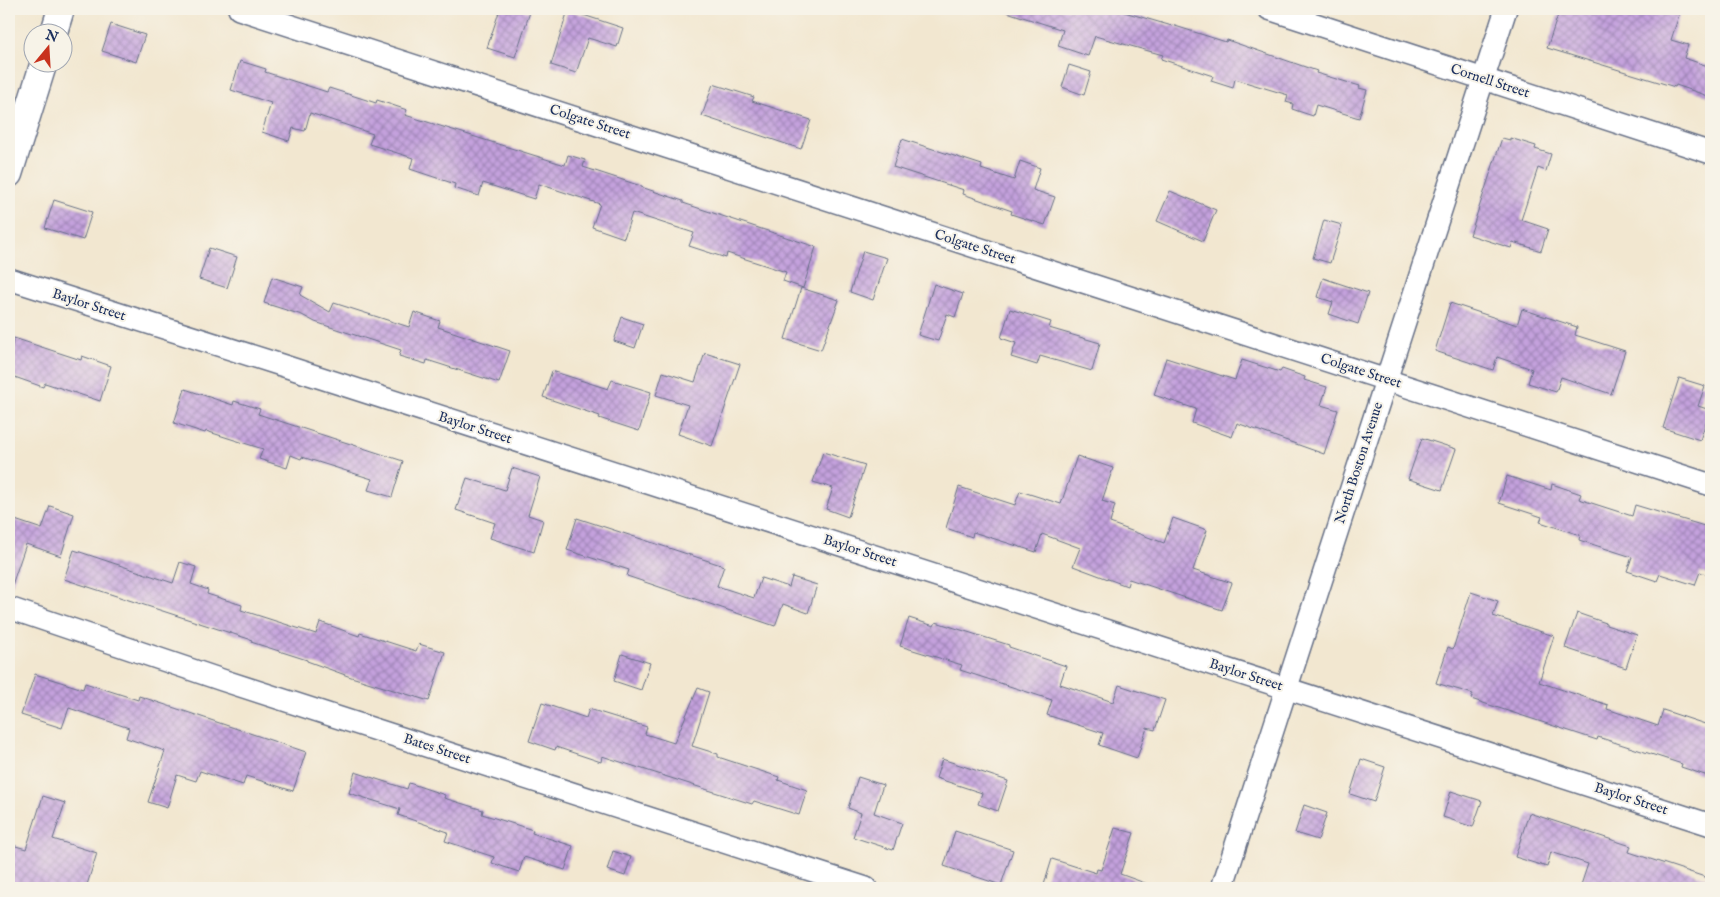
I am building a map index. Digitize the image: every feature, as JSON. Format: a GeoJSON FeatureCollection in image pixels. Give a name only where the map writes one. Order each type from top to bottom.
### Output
{"type":"FeatureCollection","features":[{"type":"Feature","properties":{"kind":"street"},"geometry":{"type":"LineString","coordinates":[[57,22],[61,9]]}},
{"type":"Feature","properties":{"kind":"street","name":"Colgate Street"},"geometry":{"type":"LineString","coordinates":[[239,9],[1386,379],[1711,486]]}},
{"type":"Feature","properties":{"kind":"street","name":"Cornell Street"},"geometry":{"type":"LineString","coordinates":[[1270,9],[1711,153]]}},
{"type":"Feature","properties":{"kind":"street","name":"North Boston Avenue"},"geometry":{"type":"LineString","coordinates":[[1222,888],[1506,9]]}},
{"type":"Feature","properties":{"kind":"street"},"geometry":{"type":"LineString","coordinates":[[9,174],[41,72]]}},
{"type":"Feature","properties":{"kind":"street","name":"Baylor Street"},"geometry":{"type":"LineString","coordinates":[[9,280],[1711,825]]}},
{"type":"Feature","properties":{"kind":"street","name":"Bates Street"},"geometry":{"type":"LineString","coordinates":[[9,608],[241,686],[866,888]]}},
{"type":"Feature","properties":{"kind":"building"},"geometry":{"type":"Polygon","coordinates":[[[500,9],[520,9],[530,12],[515,57],[487,48],[500,9]]]}},
{"type":"Feature","properties":{"kind":"building"},"geometry":{"type":"Polygon","coordinates":[[[1008,9],[1114,9],[1226,42],[1227,40],[1367,90],[1359,118],[1316,105],[1313,116],[1292,109],[1293,104],[1286,102],[1288,95],[1235,79],[1233,88],[1211,81],[1213,76],[1161,59],[1163,55],[1095,36],[1088,56],[1058,46],[1063,30],[1007,12],[1008,9]]]}},
{"type":"Feature","properties":{"kind":"building"},"geometry":{"type":"Polygon","coordinates":[[[1560,9],[1577,9],[1593,14],[1594,9],[1681,9],[1671,40],[1688,45],[1684,58],[1711,67],[1711,97],[1547,48],[1560,9]]]}},
{"type":"Feature","properties":{"kind":"building"},"geometry":{"type":"Polygon","coordinates":[[[568,10],[623,28],[617,47],[588,38],[576,73],[551,65],[568,10]]]}},
{"type":"Feature","properties":{"kind":"building"},"geometry":{"type":"Polygon","coordinates":[[[111,24],[145,35],[136,62],[102,51],[111,24]]]}},
{"type":"Feature","properties":{"kind":"building"},"geometry":{"type":"Polygon","coordinates":[[[240,61],[266,69],[265,72],[327,92],[329,88],[376,103],[377,100],[407,110],[405,115],[565,165],[568,155],[585,160],[583,167],[683,201],[683,203],[816,247],[803,288],[783,281],[786,272],[727,253],[726,258],[689,246],[694,233],[632,213],[624,238],[592,227],[600,204],[539,184],[534,199],[483,183],[479,196],[454,188],[455,184],[410,169],[413,158],[369,144],[373,134],[310,113],[305,131],[293,128],[289,141],[262,132],[271,103],[231,90],[240,61]]]}},
{"type":"Feature","properties":{"kind":"building"},"geometry":{"type":"Polygon","coordinates":[[[1069,65],[1091,72],[1084,95],[1062,87],[1069,65]]]}},
{"type":"Feature","properties":{"kind":"building"},"geometry":{"type":"Polygon","coordinates":[[[713,84],[754,97],[752,101],[811,120],[801,149],[702,116],[713,84]]]}},
{"type":"Feature","properties":{"kind":"building"},"geometry":{"type":"Polygon","coordinates":[[[1502,138],[1510,140],[1510,138],[1536,146],[1535,149],[1551,154],[1546,171],[1538,168],[1521,220],[1548,229],[1541,251],[1513,242],[1511,248],[1470,235],[1502,138]]]}},
{"type":"Feature","properties":{"kind":"building"},"geometry":{"type":"Polygon","coordinates":[[[902,139],[982,165],[981,169],[1014,180],[1020,161],[1040,168],[1033,190],[1055,197],[1045,225],[1011,214],[1012,211],[963,194],[964,190],[893,167],[902,139]]]}},
{"type":"Feature","properties":{"kind":"building"},"geometry":{"type":"Polygon","coordinates":[[[1170,191],[1216,210],[1203,241],[1157,221],[1170,191]]]}},
{"type":"Feature","properties":{"kind":"building"},"geometry":{"type":"Polygon","coordinates":[[[54,200],[92,212],[83,240],[45,228],[54,200]]]}},
{"type":"Feature","properties":{"kind":"building"},"geometry":{"type":"Polygon","coordinates":[[[1324,220],[1342,225],[1330,263],[1313,258],[1324,220]]]}},
{"type":"Feature","properties":{"kind":"building"},"geometry":{"type":"Polygon","coordinates":[[[209,248],[237,257],[227,288],[199,279],[209,248]]]}},
{"type":"Feature","properties":{"kind":"building"},"geometry":{"type":"Polygon","coordinates":[[[863,251],[887,258],[873,300],[850,292],[863,251]]]}},
{"type":"Feature","properties":{"kind":"building"},"geometry":{"type":"Polygon","coordinates":[[[272,277],[303,287],[300,295],[330,312],[334,303],[409,327],[414,312],[440,321],[438,327],[510,351],[499,383],[427,360],[426,364],[399,356],[401,350],[264,303],[272,277]]]}},
{"type":"Feature","properties":{"kind":"building"},"geometry":{"type":"Polygon","coordinates":[[[1323,278],[1368,293],[1358,324],[1329,314],[1333,302],[1317,297],[1323,278]]]}},
{"type":"Feature","properties":{"kind":"building"},"geometry":{"type":"Polygon","coordinates":[[[934,284],[963,294],[955,317],[947,314],[938,341],[918,335],[934,284]]]}},
{"type":"Feature","properties":{"kind":"building"},"geometry":{"type":"Polygon","coordinates":[[[801,288],[839,300],[821,350],[785,339],[801,288]]]}},
{"type":"Feature","properties":{"kind":"building"},"geometry":{"type":"Polygon","coordinates":[[[1450,303],[1517,325],[1522,309],[1577,327],[1575,335],[1625,351],[1611,394],[1561,377],[1556,392],[1528,383],[1532,369],[1497,357],[1493,370],[1435,351],[1450,303]]]}},
{"type":"Feature","properties":{"kind":"building"},"geometry":{"type":"Polygon","coordinates":[[[1010,309],[1051,322],[1049,328],[1100,343],[1092,371],[1040,356],[1037,365],[1011,357],[1016,343],[1001,338],[1010,309]]]}},
{"type":"Feature","properties":{"kind":"building"},"geometry":{"type":"Polygon","coordinates":[[[622,317],[643,324],[635,348],[614,341],[622,317]]]}},
{"type":"Feature","properties":{"kind":"building"},"geometry":{"type":"Polygon","coordinates":[[[14,338],[81,360],[82,356],[111,366],[100,401],[45,383],[43,387],[9,375],[9,354],[14,338]]]}},
{"type":"Feature","properties":{"kind":"building"},"geometry":{"type":"Polygon","coordinates":[[[705,353],[740,364],[712,446],[678,434],[688,405],[656,395],[663,372],[695,382],[705,353]]]}},
{"type":"Feature","properties":{"kind":"building"},"geometry":{"type":"Polygon","coordinates":[[[1166,358],[1235,380],[1242,360],[1280,372],[1282,369],[1305,377],[1304,380],[1327,387],[1321,405],[1338,410],[1324,454],[1237,423],[1232,437],[1192,423],[1196,409],[1154,395],[1166,358]]]}},
{"type":"Feature","properties":{"kind":"building"},"geometry":{"type":"Polygon","coordinates":[[[552,371],[608,389],[612,380],[651,392],[639,431],[543,397],[552,371]]]}},
{"type":"Feature","properties":{"kind":"building"},"geometry":{"type":"Polygon","coordinates":[[[1679,378],[1705,386],[1698,406],[1710,410],[1700,440],[1663,428],[1679,378]]]}},
{"type":"Feature","properties":{"kind":"building"},"geometry":{"type":"Polygon","coordinates":[[[185,389],[233,405],[234,401],[260,409],[258,414],[403,461],[392,497],[368,490],[372,479],[291,455],[287,468],[259,459],[263,449],[174,423],[185,389]]]}},
{"type":"Feature","properties":{"kind":"building"},"geometry":{"type":"Polygon","coordinates":[[[1422,438],[1456,449],[1442,490],[1408,479],[1422,438]]]}},
{"type":"Feature","properties":{"kind":"building"},"geometry":{"type":"Polygon","coordinates":[[[823,452],[865,465],[848,517],[826,509],[833,488],[813,482],[823,452]]]}},
{"type":"Feature","properties":{"kind":"building"},"geometry":{"type":"Polygon","coordinates":[[[1077,456],[1113,468],[1102,501],[1115,505],[1110,523],[1164,543],[1173,518],[1207,530],[1193,570],[1232,583],[1222,610],[1129,579],[1127,586],[1073,566],[1080,548],[1042,534],[1036,552],[973,532],[972,537],[946,528],[959,487],[1015,505],[1020,491],[1061,504],[1077,456]]]}},
{"type":"Feature","properties":{"kind":"building"},"geometry":{"type":"Polygon","coordinates":[[[512,468],[540,477],[528,515],[543,520],[534,552],[490,538],[495,523],[456,510],[467,478],[505,490],[512,468]]]}},
{"type":"Feature","properties":{"kind":"building"},"geometry":{"type":"Polygon","coordinates":[[[1507,476],[1551,490],[1552,484],[1581,494],[1579,499],[1632,516],[1635,505],[1711,528],[1711,576],[1700,572],[1695,585],[1660,574],[1657,581],[1627,571],[1632,557],[1579,540],[1580,535],[1540,522],[1542,517],[1499,503],[1507,476]]]}},
{"type":"Feature","properties":{"kind":"building"},"geometry":{"type":"Polygon","coordinates":[[[50,506],[74,514],[61,556],[26,544],[12,585],[9,585],[9,518],[42,529],[50,506]]]}},
{"type":"Feature","properties":{"kind":"building"},"geometry":{"type":"Polygon","coordinates":[[[577,518],[724,566],[717,586],[754,598],[761,578],[789,587],[792,577],[817,585],[808,613],[783,604],[775,626],[627,576],[629,570],[567,550],[577,518]]]}},
{"type":"Feature","properties":{"kind":"building"},"geometry":{"type":"Polygon","coordinates":[[[74,550],[173,583],[180,562],[196,567],[191,584],[208,590],[207,594],[242,605],[241,610],[316,634],[320,622],[359,636],[360,633],[416,651],[419,644],[445,652],[429,701],[348,676],[307,660],[251,642],[252,640],[64,579],[74,550]]]}},
{"type":"Feature","properties":{"kind":"building"},"geometry":{"type":"Polygon","coordinates":[[[1471,592],[1498,601],[1493,616],[1554,636],[1539,682],[1608,705],[1607,709],[1658,726],[1663,710],[1711,726],[1711,777],[1681,767],[1682,764],[1598,737],[1597,740],[1471,699],[1473,694],[1436,683],[1448,647],[1453,649],[1471,592]]]}},
{"type":"Feature","properties":{"kind":"building"},"geometry":{"type":"Polygon","coordinates":[[[1577,613],[1637,635],[1626,668],[1565,648],[1577,613]]]}},
{"type":"Feature","properties":{"kind":"building"},"geometry":{"type":"Polygon","coordinates":[[[909,618],[934,626],[936,622],[1009,645],[1009,647],[1066,666],[1060,684],[1113,702],[1119,685],[1165,700],[1155,730],[1147,728],[1137,758],[1099,745],[1103,733],[1047,715],[1052,700],[960,670],[962,665],[900,646],[909,618]]]}},
{"type":"Feature","properties":{"kind":"building"},"geometry":{"type":"Polygon","coordinates":[[[622,654],[650,663],[641,690],[614,681],[622,654]]]}},
{"type":"Feature","properties":{"kind":"building"},"geometry":{"type":"Polygon","coordinates":[[[35,674],[83,689],[85,683],[138,700],[139,696],[306,752],[293,791],[246,776],[243,785],[200,771],[196,781],[177,775],[167,808],[148,802],[165,751],[126,738],[129,728],[69,708],[62,728],[21,715],[35,674]]]}},
{"type":"Feature","properties":{"kind":"building"},"geometry":{"type":"Polygon","coordinates":[[[698,688],[709,692],[692,746],[718,754],[718,757],[779,777],[778,780],[807,790],[799,815],[754,801],[752,804],[602,756],[601,762],[556,747],[555,750],[529,741],[542,703],[586,718],[589,709],[647,727],[645,734],[674,743],[698,688]]]}},
{"type":"Feature","properties":{"kind":"building"},"geometry":{"type":"Polygon","coordinates":[[[942,759],[1008,781],[998,811],[978,804],[982,793],[936,778],[942,759]]]}},
{"type":"Feature","properties":{"kind":"building"},"geometry":{"type":"Polygon","coordinates":[[[1361,759],[1385,767],[1374,802],[1350,794],[1361,759]]]}},
{"type":"Feature","properties":{"kind":"building"},"geometry":{"type":"Polygon","coordinates":[[[355,772],[407,789],[409,783],[445,795],[444,798],[483,810],[482,814],[533,830],[532,833],[573,846],[565,870],[524,857],[519,872],[492,863],[494,857],[445,841],[448,832],[398,815],[400,809],[349,793],[355,772]]]}},
{"type":"Feature","properties":{"kind":"building"},"geometry":{"type":"Polygon","coordinates":[[[858,777],[883,785],[874,813],[902,823],[893,850],[853,837],[861,813],[848,808],[858,777]]]}},
{"type":"Feature","properties":{"kind":"building"},"geometry":{"type":"Polygon","coordinates":[[[1451,791],[1482,801],[1473,827],[1443,817],[1451,791]]]}},
{"type":"Feature","properties":{"kind":"building"},"geometry":{"type":"Polygon","coordinates":[[[43,796],[65,803],[53,839],[97,853],[86,888],[9,888],[9,844],[26,849],[43,796]]]}},
{"type":"Feature","properties":{"kind":"building"},"geometry":{"type":"Polygon","coordinates":[[[1304,805],[1327,813],[1318,840],[1295,833],[1304,805]]]}},
{"type":"Feature","properties":{"kind":"building"},"geometry":{"type":"Polygon","coordinates":[[[1529,813],[1631,846],[1629,852],[1711,879],[1711,888],[1580,888],[1588,864],[1551,852],[1547,867],[1515,857],[1529,813]]]}},
{"type":"Feature","properties":{"kind":"building"},"geometry":{"type":"Polygon","coordinates":[[[1115,828],[1134,833],[1120,874],[1153,886],[1153,888],[1043,888],[1052,859],[1096,873],[1097,869],[1101,870],[1115,828]]]}},
{"type":"Feature","properties":{"kind":"building"},"geometry":{"type":"Polygon","coordinates":[[[955,831],[1013,850],[1001,885],[944,866],[955,831]]]}},
{"type":"Feature","properties":{"kind":"building"},"geometry":{"type":"Polygon","coordinates":[[[613,851],[631,857],[625,876],[607,870],[613,851]]]}}]}
